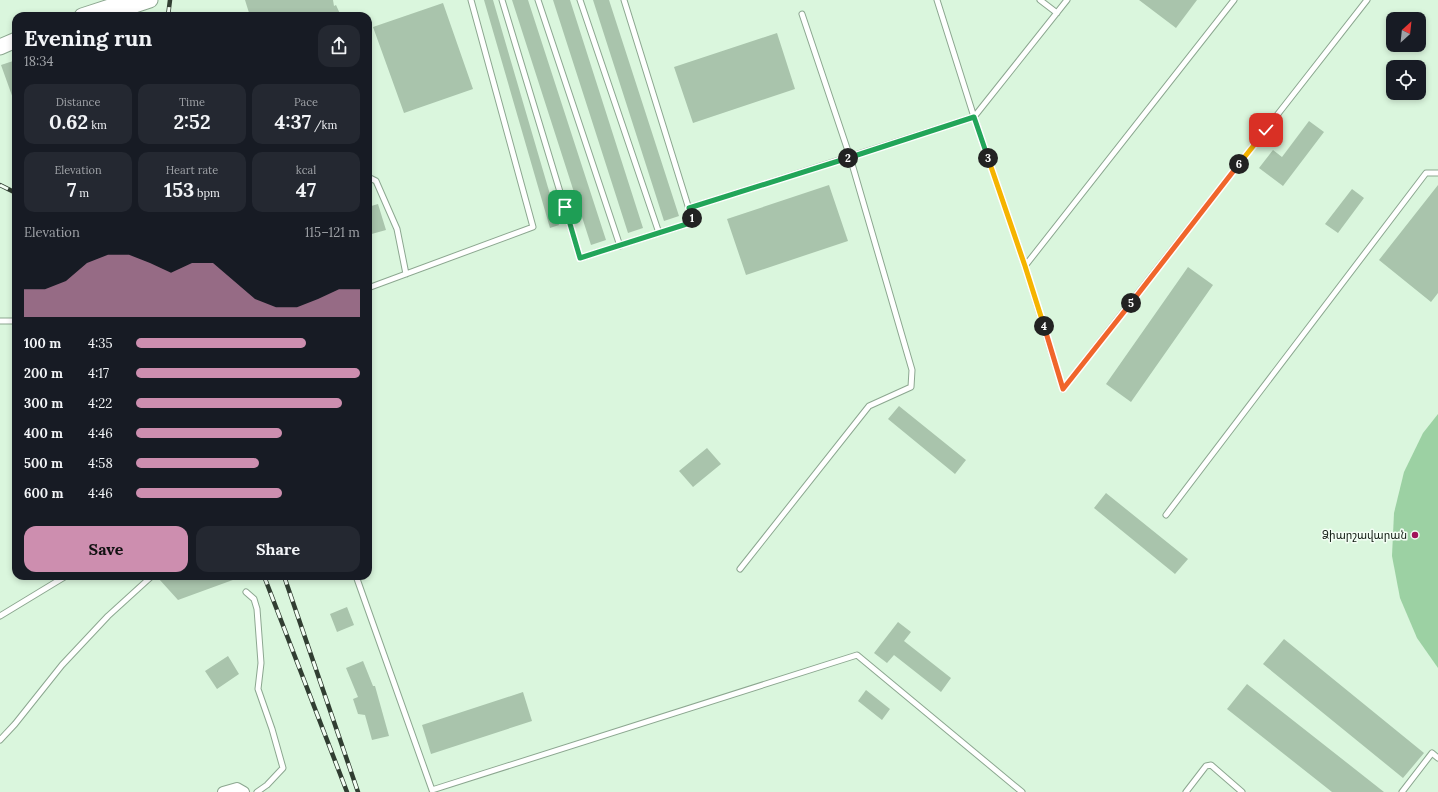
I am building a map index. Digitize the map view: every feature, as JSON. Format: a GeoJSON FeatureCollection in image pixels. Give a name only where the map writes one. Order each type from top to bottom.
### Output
{"type":"FeatureCollection","features":[{"type":"Feature","properties":{"kind":"main road"},"geometry":{"type":"LineString","coordinates":[[106,12],[131,0]]}},
{"type":"Feature","properties":{"kind":"main road"},"geometry":{"type":"LineString","coordinates":[[109,12],[150,0]]}},
{"type":"Feature","properties":{"kind":"main road"},"geometry":{"type":"LineString","coordinates":[[0,47],[12,42]]}},
{"type":"Feature","properties":{"kind":"main road"},"geometry":{"type":"LineString","coordinates":[[0,47],[12,45]]}},
{"type":"Feature","properties":{"kind":"street"},"geometry":{"type":"LineString","coordinates":[[223,792],[237,788],[244,792]]}},
{"type":"Feature","properties":{"kind":"lane"},"geometry":{"type":"LineString","coordinates":[[372,287],[533,227],[471,0]]}},
{"type":"Feature","properties":{"kind":"lane"},"geometry":{"type":"LineString","coordinates":[[502,0],[580,258],[693,222],[624,0]]}},
{"type":"Feature","properties":{"kind":"lane"},"geometry":{"type":"LineString","coordinates":[[538,0],[620,246]]}},
{"type":"Feature","properties":{"kind":"lane"},"geometry":{"type":"LineString","coordinates":[[580,0],[659,233]]}},
{"type":"Feature","properties":{"kind":"lane"},"geometry":{"type":"LineString","coordinates":[[937,0],[974,117],[1025,266],[1063,389],[1367,0]]}},
{"type":"Feature","properties":{"kind":"lane"},"geometry":{"type":"LineString","coordinates":[[1040,0],[1057,13]]}},
{"type":"Feature","properties":{"kind":"lane"},"geometry":{"type":"LineString","coordinates":[[689,208],[974,117],[1067,0]]}},
{"type":"Feature","properties":{"kind":"lane"},"geometry":{"type":"LineString","coordinates":[[1025,266],[1234,0]]}},
{"type":"Feature","properties":{"kind":"lane"},"geometry":{"type":"LineString","coordinates":[[740,569],[869,406],[911,387],[912,370],[850,157],[802,14]]}},
{"type":"Feature","properties":{"kind":"lane"},"geometry":{"type":"LineString","coordinates":[[1166,515],[1426,173],[1438,173]]}},
{"type":"Feature","properties":{"kind":"lane"},"geometry":{"type":"LineString","coordinates":[[372,179],[376,181],[397,229],[406,274]]}},
{"type":"Feature","properties":{"kind":"lane"},"geometry":{"type":"LineString","coordinates":[[0,320],[12,322]]}},
{"type":"Feature","properties":{"kind":"lane"},"geometry":{"type":"LineString","coordinates":[[0,616],[59,580]]}},
{"type":"Feature","properties":{"kind":"lane"},"geometry":{"type":"LineString","coordinates":[[0,740],[15,724],[62,665],[108,616],[148,580]]}},
{"type":"Feature","properties":{"kind":"lane"},"geometry":{"type":"LineString","coordinates":[[357,580],[432,790],[857,655],[1022,792]]}},
{"type":"Feature","properties":{"kind":"lane"},"geometry":{"type":"LineString","coordinates":[[246,592],[254,599],[257,610],[260,663],[258,689],[272,729],[282,768],[267,785],[257,792]]}},
{"type":"Feature","properties":{"kind":"lane"},"geometry":{"type":"LineString","coordinates":[[1402,792],[1432,753],[1438,758]]}},
{"type":"Feature","properties":{"kind":"lane"},"geometry":{"type":"LineString","coordinates":[[1186,792],[1206,766],[1209,765],[1211,765],[1239,791]]}},
{"type":"Feature","properties":{"kind":"green space","name":"Ձիարշավարան"},"geometry":{"type":"Polygon","coordinates":[[[1438,414],[1438,668],[1417,638],[1400,598],[1392,556],[1394,513],[1404,472],[1423,433],[1438,414]]]}},
{"type":"Feature","properties":{"kind":"building"},"geometry":{"type":"Polygon","coordinates":[[[245,0],[333,0],[334,6],[336,5],[339,12],[249,12],[245,0]]]}},
{"type":"Feature","properties":{"kind":"building"},"geometry":{"type":"Polygon","coordinates":[[[484,0],[493,0],[559,225],[550,228],[484,0]]]}},
{"type":"Feature","properties":{"kind":"building"},"geometry":{"type":"Polygon","coordinates":[[[512,0],[528,0],[606,240],[591,245],[512,0]]]}},
{"type":"Feature","properties":{"kind":"building"},"geometry":{"type":"Polygon","coordinates":[[[553,0],[570,0],[643,228],[628,233],[553,0]]]}},
{"type":"Feature","properties":{"kind":"building"},"geometry":{"type":"Polygon","coordinates":[[[593,0],[609,0],[679,216],[664,221],[593,0]]]}},
{"type":"Feature","properties":{"kind":"building"},"geometry":{"type":"Polygon","coordinates":[[[1139,0],[1197,0],[1176,28],[1139,0]]]}},
{"type":"Feature","properties":{"kind":"building"},"geometry":{"type":"Polygon","coordinates":[[[443,3],[473,89],[404,113],[373,27],[443,3]]]}},
{"type":"Feature","properties":{"kind":"building"},"geometry":{"type":"Polygon","coordinates":[[[777,33],[795,89],[693,123],[674,67],[777,33]]]}},
{"type":"Feature","properties":{"kind":"building"},"geometry":{"type":"Polygon","coordinates":[[[12,61],[12,96],[1,65],[12,61]]]}},
{"type":"Feature","properties":{"kind":"building"},"geometry":{"type":"Polygon","coordinates":[[[1309,121],[1324,132],[1283,186],[1259,168],[1273,150],[1282,157],[1309,121]]]}},
{"type":"Feature","properties":{"kind":"building"},"geometry":{"type":"Polygon","coordinates":[[[829,185],[848,241],[746,275],[727,219],[829,185]]]}},
{"type":"Feature","properties":{"kind":"building"},"geometry":{"type":"Polygon","coordinates":[[[1438,185],[1438,293],[1431,302],[1379,260],[1438,185]]]}},
{"type":"Feature","properties":{"kind":"building"},"geometry":{"type":"Polygon","coordinates":[[[1352,189],[1364,198],[1338,233],[1325,224],[1352,189]]]}},
{"type":"Feature","properties":{"kind":"building"},"geometry":{"type":"Polygon","coordinates":[[[378,204],[386,230],[372,234],[372,206],[378,204]]]}},
{"type":"Feature","properties":{"kind":"building"},"geometry":{"type":"Polygon","coordinates":[[[1188,267],[1213,285],[1131,402],[1106,384],[1188,267]]]}},
{"type":"Feature","properties":{"kind":"building"},"geometry":{"type":"Polygon","coordinates":[[[899,406],[966,460],[955,474],[888,419],[899,406]]]}},
{"type":"Feature","properties":{"kind":"building"},"geometry":{"type":"Polygon","coordinates":[[[707,448],[721,464],[693,487],[679,471],[707,448]]]}},
{"type":"Feature","properties":{"kind":"building"},"geometry":{"type":"Polygon","coordinates":[[[1106,493],[1188,559],[1175,574],[1094,508],[1106,493]]]}},
{"type":"Feature","properties":{"kind":"building"},"geometry":{"type":"Polygon","coordinates":[[[160,580],[233,580],[178,600],[160,580]]]}},
{"type":"Feature","properties":{"kind":"building"},"geometry":{"type":"Polygon","coordinates":[[[347,607],[354,625],[337,632],[330,614],[347,607]]]}},
{"type":"Feature","properties":{"kind":"building"},"geometry":{"type":"Polygon","coordinates":[[[898,622],[911,632],[904,641],[951,678],[941,692],[894,655],[887,663],[874,653],[898,622]]]}},
{"type":"Feature","properties":{"kind":"building"},"geometry":{"type":"Polygon","coordinates":[[[1284,639],[1424,753],[1403,778],[1263,664],[1284,639]]]}},
{"type":"Feature","properties":{"kind":"building"},"geometry":{"type":"Polygon","coordinates":[[[228,656],[239,674],[217,689],[205,671],[228,656]]]}},
{"type":"Feature","properties":{"kind":"building"},"geometry":{"type":"Polygon","coordinates":[[[363,661],[373,686],[375,686],[389,736],[372,740],[365,715],[358,714],[353,699],[358,697],[346,668],[363,661]]]}},
{"type":"Feature","properties":{"kind":"building"},"geometry":{"type":"Polygon","coordinates":[[[1247,684],[1384,792],[1332,792],[1227,709],[1247,684]]]}},
{"type":"Feature","properties":{"kind":"building"},"geometry":{"type":"Polygon","coordinates":[[[866,690],[890,709],[882,720],[858,701],[866,690]]]}},
{"type":"Feature","properties":{"kind":"building"},"geometry":{"type":"Polygon","coordinates":[[[523,692],[532,721],[431,754],[422,725],[523,692]]]}},
{"type":"Feature","properties":{"kind":"railway"},"geometry":{"type":"LineString","coordinates":[[168,12],[170,0]]}},
{"type":"Feature","properties":{"kind":"railway"},"geometry":{"type":"LineString","coordinates":[[0,185],[12,191]]}},
{"type":"Feature","properties":{"kind":"railway"},"geometry":{"type":"LineString","coordinates":[[266,580],[347,792]]}},
{"type":"Feature","properties":{"kind":"railway"},"geometry":{"type":"LineString","coordinates":[[285,580],[358,792]]}},
{"type":"Feature","properties":{"kind":"place","name":"Ձիարշավարան"},"geometry":{"type":"Point","coordinates":[1415,535]}},
{"type":"Feature","properties":{"kind":"route"},"geometry":{"type":"LineString","coordinates":[[565,207],[580,258],[693,222],[689,208],[974,117],[1025,266],[1063,389],[1266,130]]}}]}
